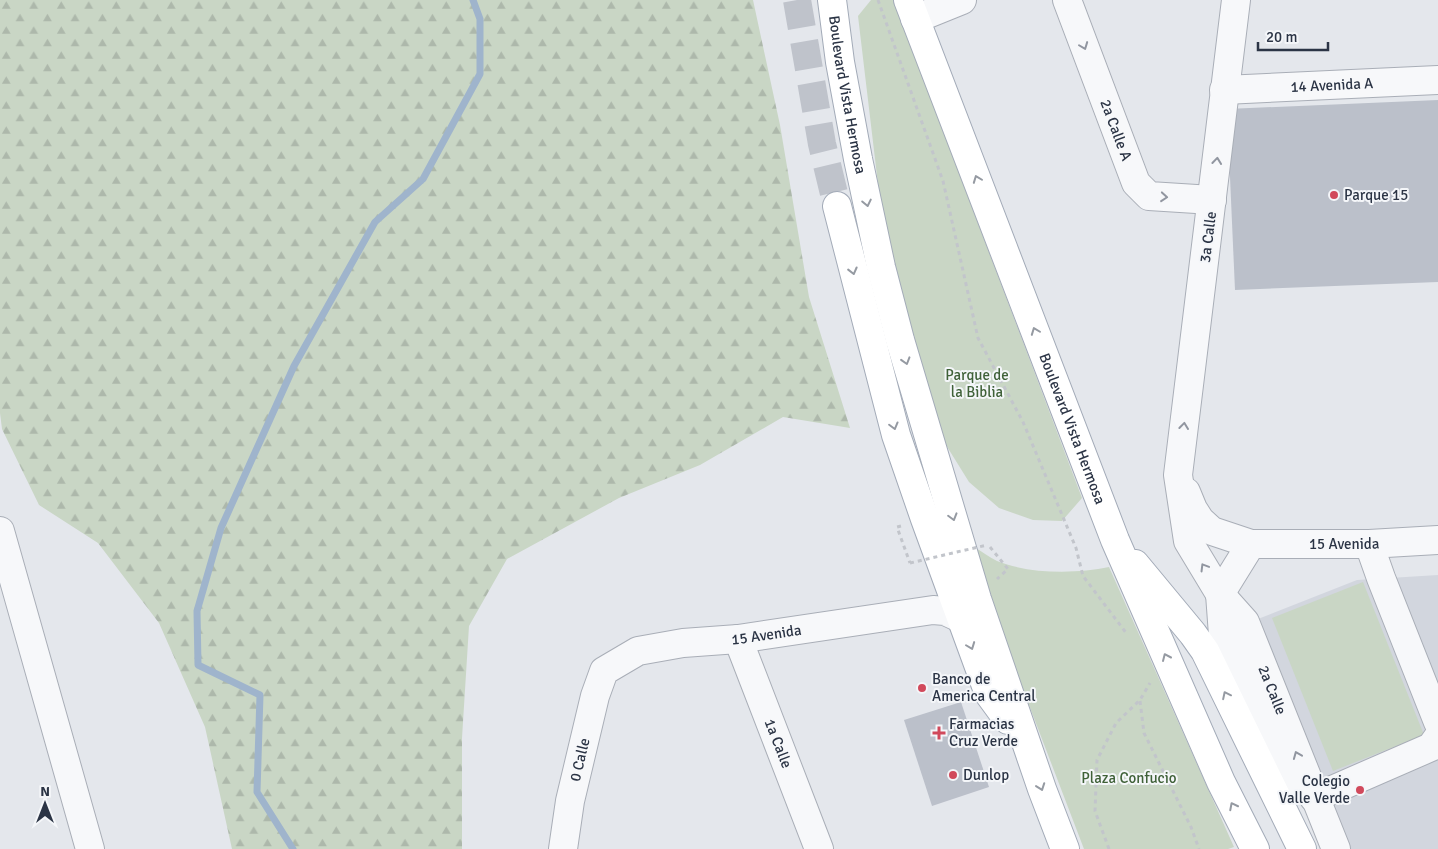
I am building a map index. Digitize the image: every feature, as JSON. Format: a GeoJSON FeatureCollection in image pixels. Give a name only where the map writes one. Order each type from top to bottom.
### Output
{"type":"FeatureCollection","features":[{"type":"Feature","properties":{"kind":"main road","name":"Boulevard Vista Hermosa"},"geometry":{"type":"LineString","coordinates":[[832,0],[840,62],[858,159],[895,322],[977,599],[1065,849]]}},
{"type":"Feature","properties":{"kind":"main road","name":"Boulevard Vista Hermosa"},"geometry":{"type":"LineString","coordinates":[[911,10],[1115,540],[1221,782],[1255,849]]}},
{"type":"Feature","properties":{"kind":"main road"},"geometry":{"type":"LineString","coordinates":[[837,206],[896,434],[960,618],[989,694],[1028,747]]}},
{"type":"Feature","properties":{"kind":"main road"},"geometry":{"type":"LineString","coordinates":[[1115,540],[1205,651],[1302,849]]}},
{"type":"Feature","properties":{"kind":"street"},"geometry":{"type":"LineString","coordinates":[[911,10],[962,0]]}},
{"type":"Feature","properties":{"kind":"street","name":"2a Calle A"},"geometry":{"type":"LineString","coordinates":[[1067,0],[1136,183],[1149,196],[1212,200]]}},
{"type":"Feature","properties":{"kind":"street","name":"3a Calle"},"geometry":{"type":"LineString","coordinates":[[1188,541],[1178,475],[1236,0]]}},
{"type":"Feature","properties":{"kind":"street","name":"14 Avenida A"},"geometry":{"type":"LineString","coordinates":[[1224,90],[1438,80]]}},
{"type":"Feature","properties":{"kind":"street","name":"15 Avenida"},"geometry":{"type":"LineString","coordinates":[[1178,475],[1200,520],[1212,531],[1251,544],[1369,544],[1438,540]]}},
{"type":"Feature","properties":{"kind":"street"},"geometry":{"type":"LineString","coordinates":[[0,531],[90,849]]}},
{"type":"Feature","properties":{"kind":"street","name":"2a Calle"},"geometry":{"type":"LineString","coordinates":[[1188,541],[1220,594],[1245,622],[1336,849]]}},
{"type":"Feature","properties":{"kind":"street"},"geometry":{"type":"LineString","coordinates":[[1251,544],[1220,594],[1223,635],[1298,823],[1305,849]]}},
{"type":"Feature","properties":{"kind":"street"},"geometry":{"type":"LineString","coordinates":[[1369,544],[1438,722]]}},
{"type":"Feature","properties":{"kind":"street"},"geometry":{"type":"LineString","coordinates":[[933,610],[950,588]]}},
{"type":"Feature","properties":{"kind":"street","name":"15 Avenida"},"geometry":{"type":"LineString","coordinates":[[604,671],[638,651],[683,643],[738,639],[933,610],[945,611],[960,618]]}},
{"type":"Feature","properties":{"kind":"street","name":"1a Calle"},"geometry":{"type":"LineString","coordinates":[[738,639],[818,849]]}},
{"type":"Feature","properties":{"kind":"street","name":"0 Calle"},"geometry":{"type":"LineString","coordinates":[[563,849],[570,801],[592,705],[604,671]]}},
{"type":"Feature","properties":{"kind":"street"},"geometry":{"type":"LineString","coordinates":[[1314,798],[1431,747],[1438,737]]}},
{"type":"Feature","properties":{"kind":"path"},"geometry":{"type":"LineString","coordinates":[[878,0],[943,181],[978,338],[1023,422],[1076,548],[1083,576],[1127,635]]}},
{"type":"Feature","properties":{"kind":"path"},"geometry":{"type":"LineString","coordinates":[[897,527],[910,563],[987,545],[1008,569]]}},
{"type":"Feature","properties":{"kind":"path"},"geometry":{"type":"LineString","coordinates":[[1109,849],[1096,810],[1097,760],[1116,724],[1140,700],[1152,679]]}},
{"type":"Feature","properties":{"kind":"path"},"geometry":{"type":"LineString","coordinates":[[1140,700],[1144,734],[1191,827],[1199,849]]}},
{"type":"Feature","properties":{"kind":"shaded area"},"geometry":{"type":"Polygon","coordinates":[[[1438,575],[1438,849],[1349,849],[1258,619],[1357,580],[1438,575]]]}},
{"type":"Feature","properties":{"kind":"green space"},"geometry":{"type":"Polygon","coordinates":[[[0,0],[753,0],[780,125],[809,297],[850,428],[783,417],[700,465],[619,498],[507,559],[469,626],[462,738],[462,849],[232,849],[205,727],[159,623],[98,543],[39,505],[2,429],[0,413],[0,0]]]}},
{"type":"Feature","properties":{"kind":"green space","name":"Parque de la Biblia"},"geometry":{"type":"Polygon","coordinates":[[[871,0],[897,0],[942,128],[1082,498],[1062,521],[1033,520],[999,508],[969,482],[923,408],[888,268],[858,16],[871,0]]]}},
{"type":"Feature","properties":{"kind":"green space","name":"Plaza Confucio"},"geometry":{"type":"Polygon","coordinates":[[[974,547],[997,561],[1023,568],[1067,572],[1109,567],[1234,847],[1228,849],[1084,849],[990,603],[974,547]]]}},
{"type":"Feature","properties":{"kind":"green space"},"geometry":{"type":"Polygon","coordinates":[[[1363,582],[1424,735],[1333,771],[1272,618],[1363,582]]]}},
{"type":"Feature","properties":{"kind":"building","name":"Parque 15"},"geometry":{"type":"Polygon","coordinates":[[[1438,100],[1438,282],[1235,290],[1227,109],[1438,100]]]}},
{"type":"Feature","properties":{"kind":"building"},"geometry":{"type":"Polygon","coordinates":[[[961,702],[989,787],[932,806],[904,720],[961,702]]]}},
{"type":"Feature","properties":{"kind":"waterway"},"geometry":{"type":"LineString","coordinates":[[293,849],[257,792],[260,695],[198,665],[197,611],[221,528],[294,366],[375,222],[423,179],[480,74],[480,19],[473,0]]}},
{"type":"Feature","properties":{"kind":"tunnel"},"geometry":{"type":"LineString","coordinates":[[797,0],[822,144],[837,206]]}},
{"type":"Feature","properties":{"kind":"place","name":"Parque 15"},"geometry":{"type":"Point","coordinates":[1334,195]}},
{"type":"Feature","properties":{"kind":"place","name":"Banco de America Central"},"geometry":{"type":"Point","coordinates":[922,688]}},
{"type":"Feature","properties":{"kind":"place","name":"Farmacias Cruz Verde"},"geometry":{"type":"Point","coordinates":[939,733]}},
{"type":"Feature","properties":{"kind":"place","name":"Dunlop"},"geometry":{"type":"Point","coordinates":[953,775]}},
{"type":"Feature","properties":{"kind":"place","name":"Colegio Valle Verde"},"geometry":{"type":"Point","coordinates":[1360,790]}}]}
